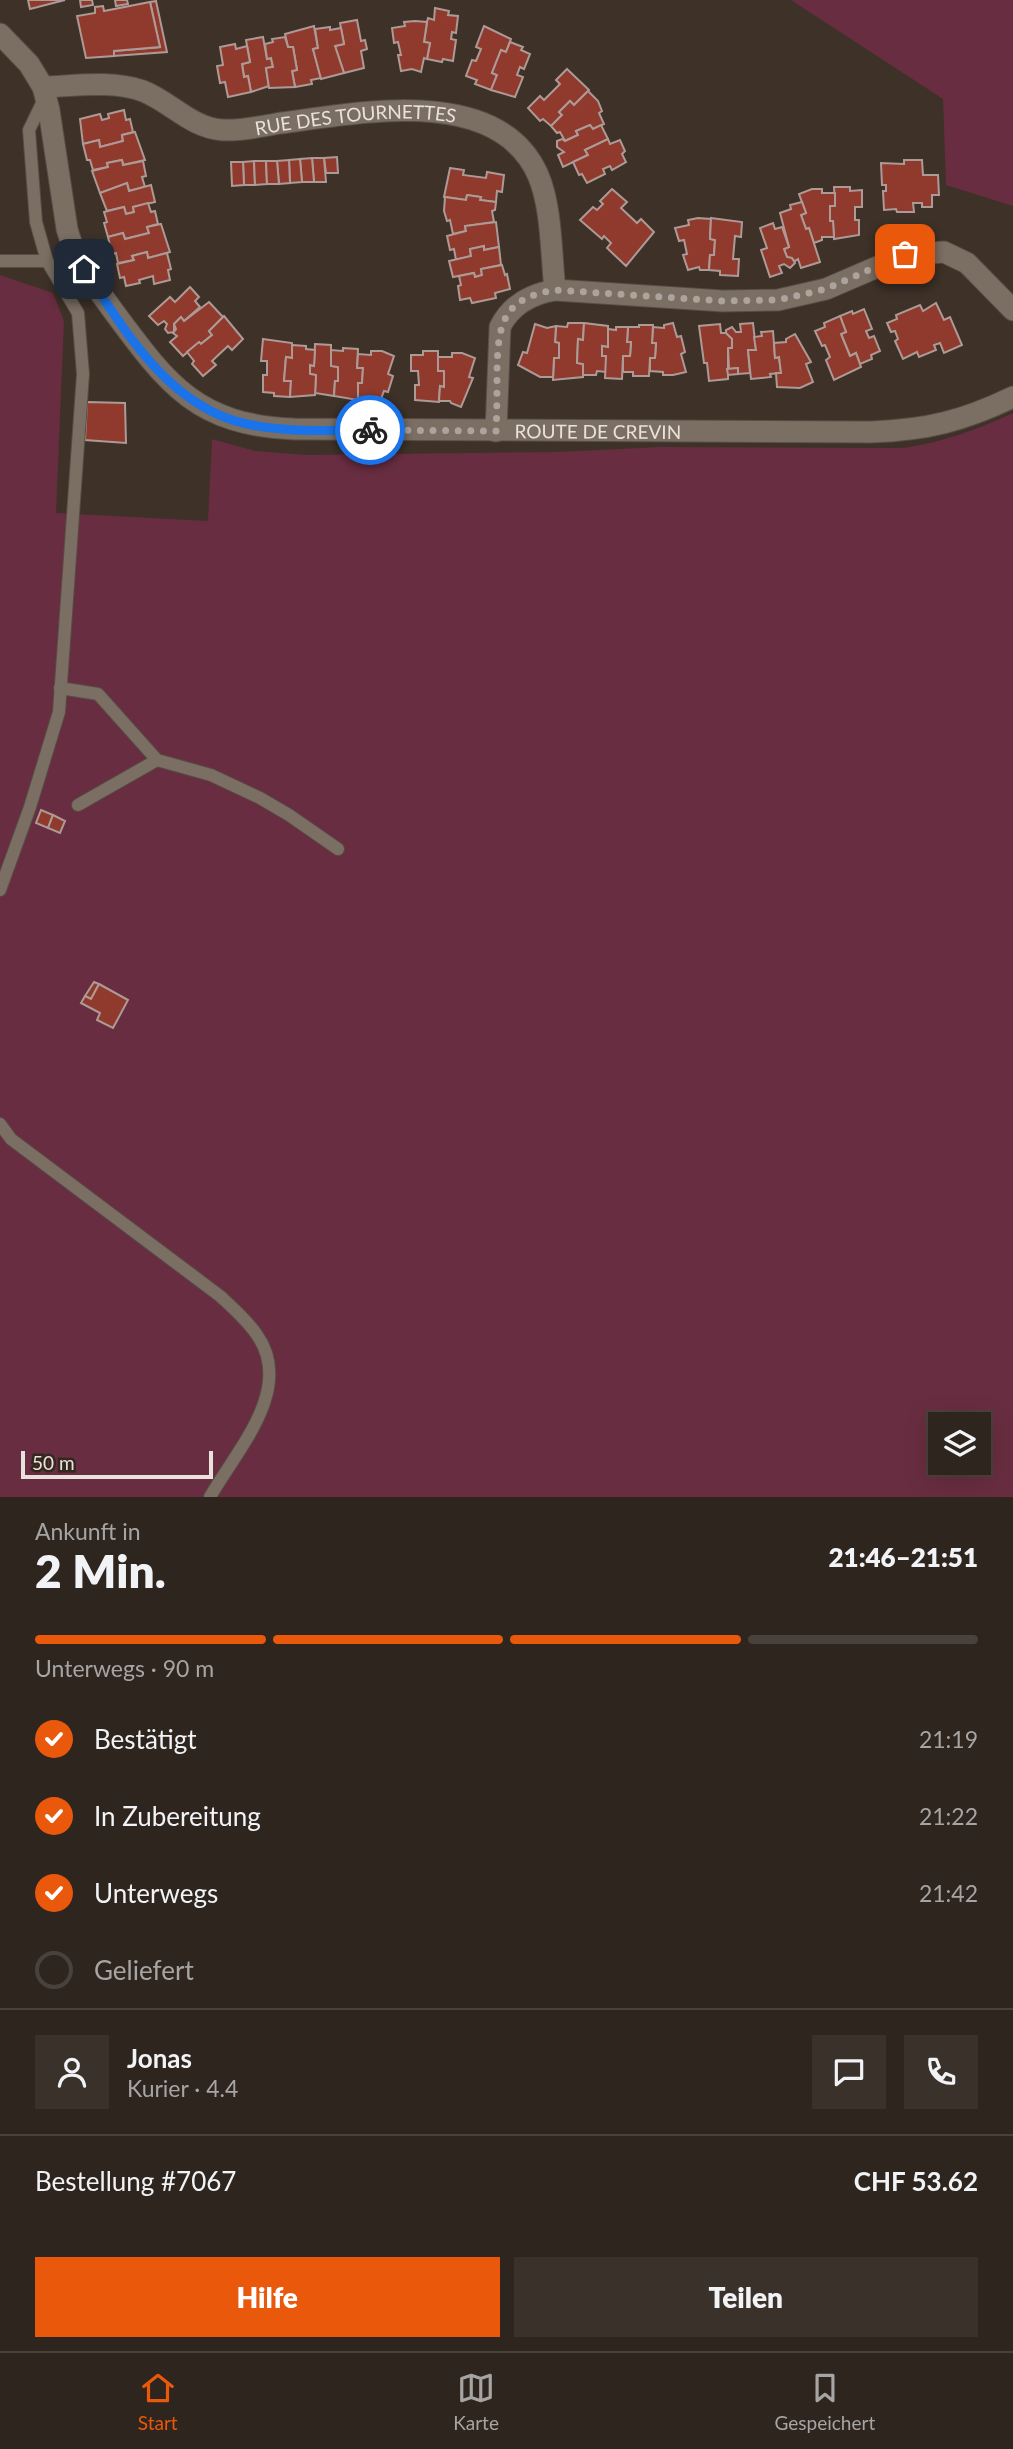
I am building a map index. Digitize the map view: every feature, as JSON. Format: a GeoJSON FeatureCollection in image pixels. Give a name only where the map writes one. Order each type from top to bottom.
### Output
{"type":"FeatureCollection","features":[{"type":"Feature","properties":{"kind":"street","name":"ROUTE DE CREVIN"},"geometry":{"type":"LineString","coordinates":[[0,34],[29,64],[44,92],[64,217],[76,256],[150,361],[171,384],[192,401],[234,420],[274,428],[905,431],[952,422],[1013,397]]}},
{"type":"Feature","properties":{"kind":"street","name":"RUE DES TOURNETTES"},"geometry":{"type":"LineString","coordinates":[[44,92],[106,85],[140,90],[195,122],[225,130],[358,113],[429,111],[477,121],[507,136],[521,148],[538,174],[545,202],[555,290]]}},
{"type":"Feature","properties":{"kind":"street"},"geometry":{"type":"LineString","coordinates":[[496,431],[500,327],[517,306],[534,295],[555,290],[723,301],[778,300],[826,289],[905,254],[944,252],[967,263],[1013,310]]}},
{"type":"Feature","properties":{"kind":"lane"},"geometry":{"type":"LineString","coordinates":[[0,890],[30,807],[59,712],[83,374],[78,313],[47,261],[36,222],[29,131],[44,92]]}},
{"type":"Feature","properties":{"kind":"lane"},"geometry":{"type":"LineString","coordinates":[[0,261],[47,261]]}},
{"type":"Feature","properties":{"kind":"lane"},"geometry":{"type":"LineString","coordinates":[[60,688],[98,694],[157,760],[211,775],[260,798],[338,849]]}},
{"type":"Feature","properties":{"kind":"lane"},"geometry":{"type":"LineString","coordinates":[[78,805],[157,760]]}},
{"type":"Feature","properties":{"kind":"lane"},"geometry":{"type":"LineString","coordinates":[[0,1124],[11,1139],[220,1296],[259,1337],[268,1355],[270,1368],[261,1414],[211,1497]]}},
{"type":"Feature","properties":{"kind":"shaded area"},"geometry":{"type":"Polygon","coordinates":[[[791,0],[1013,0],[1013,206],[946,185],[943,99],[791,0]]]}},
{"type":"Feature","properties":{"kind":"shaded area"},"geometry":{"type":"Polygon","coordinates":[[[0,275],[53,293],[64,321],[56,513],[208,521],[212,439],[255,451],[307,455],[557,452],[660,447],[903,448],[959,435],[1013,413],[1013,1497],[0,1497],[0,275]]]}},
{"type":"Feature","properties":{"kind":"building"},"geometry":{"type":"Polygon","coordinates":[[[28,0],[65,0],[30,9],[28,0]]]}},
{"type":"Feature","properties":{"kind":"building"},"geometry":{"type":"Polygon","coordinates":[[[80,0],[92,0],[93,5],[81,7],[80,0]]]}},
{"type":"Feature","properties":{"kind":"building"},"geometry":{"type":"Polygon","coordinates":[[[115,0],[127,0],[128,4],[116,6],[115,0]]]}},
{"type":"Feature","properties":{"kind":"building"},"geometry":{"type":"Polygon","coordinates":[[[156,1],[167,52],[114,56],[114,51],[160,47],[150,2],[156,1]]]}},
{"type":"Feature","properties":{"kind":"building"},"geometry":{"type":"Polygon","coordinates":[[[150,2],[160,47],[114,51],[114,56],[86,58],[77,16],[95,13],[95,7],[103,6],[104,11],[150,2]]]}},
{"type":"Feature","properties":{"kind":"building"},"geometry":{"type":"Polygon","coordinates":[[[435,8],[449,11],[448,15],[458,16],[456,33],[452,32],[451,39],[456,40],[453,61],[427,59],[430,43],[424,42],[427,22],[428,18],[434,20],[435,8]]]}},
{"type":"Feature","properties":{"kind":"building"},"geometry":{"type":"Polygon","coordinates":[[[357,20],[361,41],[365,40],[367,49],[361,51],[364,68],[344,73],[335,46],[344,44],[340,23],[357,20]]]}},
{"type":"Feature","properties":{"kind":"building"},"geometry":{"type":"Polygon","coordinates":[[[404,22],[427,22],[424,42],[430,43],[427,59],[424,58],[421,72],[412,69],[401,71],[398,55],[401,55],[398,42],[394,43],[392,28],[405,26],[404,22]]]}},
{"type":"Feature","properties":{"kind":"building"},"geometry":{"type":"Polygon","coordinates":[[[314,26],[318,48],[313,49],[321,78],[311,80],[312,84],[295,87],[292,71],[297,70],[293,47],[288,47],[285,34],[314,26]]]}},
{"type":"Feature","properties":{"kind":"building"},"geometry":{"type":"Polygon","coordinates":[[[484,26],[511,39],[506,52],[501,50],[492,73],[497,75],[491,90],[475,84],[477,80],[466,76],[472,60],[476,61],[481,49],[476,47],[484,26]]]}},
{"type":"Feature","properties":{"kind":"building"},"geometry":{"type":"Polygon","coordinates":[[[330,27],[330,30],[341,28],[344,44],[335,46],[344,73],[321,79],[313,49],[318,48],[315,29],[330,27]]]}},
{"type":"Feature","properties":{"kind":"building"},"geometry":{"type":"Polygon","coordinates":[[[263,37],[267,59],[271,58],[273,67],[266,68],[269,86],[251,92],[242,64],[250,62],[246,40],[263,37]]]}},
{"type":"Feature","properties":{"kind":"building"},"geometry":{"type":"Polygon","coordinates":[[[285,37],[288,47],[293,47],[297,70],[292,71],[295,87],[269,88],[266,68],[273,67],[271,58],[267,59],[265,44],[273,42],[272,39],[285,37]]]}},
{"type":"Feature","properties":{"kind":"building"},"geometry":{"type":"Polygon","coordinates":[[[510,42],[523,47],[521,50],[530,54],[524,69],[520,67],[517,75],[523,77],[515,97],[491,90],[497,75],[492,73],[501,50],[506,52],[510,42]]]}},
{"type":"Feature","properties":{"kind":"building"},"geometry":{"type":"Polygon","coordinates":[[[235,44],[236,49],[247,46],[250,62],[242,64],[251,92],[228,97],[225,82],[220,83],[217,66],[223,65],[220,47],[235,44]]]}},
{"type":"Feature","properties":{"kind":"building"},"geometry":{"type":"Polygon","coordinates":[[[567,69],[589,90],[574,105],[570,101],[559,112],[562,115],[551,126],[543,119],[540,121],[528,108],[540,96],[544,100],[560,84],[556,80],[567,69]]]}},
{"type":"Feature","properties":{"kind":"building"},"geometry":{"type":"Polygon","coordinates":[[[588,91],[598,101],[604,124],[593,129],[590,125],[576,131],[578,135],[565,141],[560,132],[557,133],[551,126],[562,115],[559,112],[570,101],[574,105],[588,91]]]}},
{"type":"Feature","properties":{"kind":"building"},"geometry":{"type":"Polygon","coordinates":[[[124,110],[126,120],[130,119],[133,132],[122,135],[123,141],[100,147],[99,140],[83,144],[80,119],[100,114],[102,120],[109,118],[108,114],[124,110]]]}},
{"type":"Feature","properties":{"kind":"building"},"geometry":{"type":"Polygon","coordinates":[[[590,125],[593,129],[601,125],[608,139],[585,150],[588,155],[563,167],[558,155],[564,152],[557,147],[557,141],[565,141],[578,135],[576,131],[590,125]]]}},
{"type":"Feature","properties":{"kind":"building"},"geometry":{"type":"Polygon","coordinates":[[[135,132],[145,160],[123,165],[122,160],[93,170],[83,144],[99,140],[100,147],[123,141],[122,135],[135,132]]]}},
{"type":"Feature","properties":{"kind":"building"},"geometry":{"type":"Polygon","coordinates":[[[608,139],[610,144],[620,140],[626,162],[612,170],[610,166],[603,169],[605,174],[587,183],[582,174],[579,175],[573,162],[588,155],[585,150],[608,139]]]}},
{"type":"Feature","properties":{"kind":"building"},"geometry":{"type":"Polygon","coordinates":[[[337,157],[338,173],[326,173],[324,158],[337,157]]]}},
{"type":"Feature","properties":{"kind":"building"},"geometry":{"type":"Polygon","coordinates":[[[312,158],[324,158],[326,182],[314,182],[312,158]]]}},
{"type":"Feature","properties":{"kind":"building"},"geometry":{"type":"Polygon","coordinates":[[[312,158],[314,182],[302,182],[300,159],[312,158]]]}},
{"type":"Feature","properties":{"kind":"building"},"geometry":{"type":"Polygon","coordinates":[[[300,159],[302,182],[290,183],[289,160],[300,159]]]}},
{"type":"Feature","properties":{"kind":"building"},"geometry":{"type":"Polygon","coordinates":[[[122,160],[123,165],[143,161],[146,176],[142,177],[145,187],[129,191],[127,183],[100,193],[92,171],[108,167],[107,163],[122,160]]]}},
{"type":"Feature","properties":{"kind":"building"},"geometry":{"type":"Polygon","coordinates":[[[289,160],[290,183],[279,184],[277,161],[289,160]]]}},
{"type":"Feature","properties":{"kind":"building"},"geometry":{"type":"Polygon","coordinates":[[[904,160],[922,160],[923,175],[938,175],[939,195],[932,195],[932,207],[913,203],[914,212],[884,210],[883,191],[886,191],[886,185],[882,185],[881,163],[904,164],[904,160]]]}},
{"type":"Feature","properties":{"kind":"building"},"geometry":{"type":"Polygon","coordinates":[[[254,161],[255,185],[244,185],[243,162],[254,161]]]}},
{"type":"Feature","properties":{"kind":"building"},"geometry":{"type":"Polygon","coordinates":[[[254,161],[266,161],[267,184],[255,185],[254,161]]]}},
{"type":"Feature","properties":{"kind":"building"},"geometry":{"type":"Polygon","coordinates":[[[266,161],[277,161],[279,184],[267,184],[266,161]]]}},
{"type":"Feature","properties":{"kind":"building"},"geometry":{"type":"Polygon","coordinates":[[[231,162],[243,162],[244,185],[232,186],[231,162]]]}},
{"type":"Feature","properties":{"kind":"building"},"geometry":{"type":"Polygon","coordinates":[[[450,168],[464,170],[463,175],[486,178],[487,172],[504,175],[502,192],[497,191],[496,202],[467,195],[466,200],[444,197],[450,168]]]}},
{"type":"Feature","properties":{"kind":"building"},"geometry":{"type":"Polygon","coordinates":[[[127,183],[129,191],[151,185],[155,202],[133,207],[134,212],[126,214],[124,207],[107,211],[100,193],[127,183]]]}},
{"type":"Feature","properties":{"kind":"building"},"geometry":{"type":"Polygon","coordinates":[[[834,187],[850,187],[850,191],[862,190],[862,207],[855,207],[855,220],[859,220],[859,235],[834,239],[830,206],[835,206],[834,187]]]}},
{"type":"Feature","properties":{"kind":"building"},"geometry":{"type":"Polygon","coordinates":[[[612,189],[627,202],[621,208],[637,223],[641,219],[654,232],[626,266],[607,248],[611,243],[604,236],[602,239],[580,220],[593,207],[597,210],[603,204],[600,201],[612,189]]]}},
{"type":"Feature","properties":{"kind":"building"},"geometry":{"type":"Polygon","coordinates":[[[812,189],[822,189],[822,193],[835,193],[835,206],[830,206],[834,237],[822,237],[822,240],[814,243],[801,215],[806,213],[799,194],[812,189]]]}},
{"type":"Feature","properties":{"kind":"building"},"geometry":{"type":"Polygon","coordinates":[[[467,195],[496,202],[495,210],[492,211],[494,222],[465,226],[466,231],[453,234],[450,220],[447,221],[444,211],[445,197],[466,200],[467,195]]]}},
{"type":"Feature","properties":{"kind":"building"},"geometry":{"type":"Polygon","coordinates":[[[802,202],[806,213],[801,215],[806,229],[809,228],[820,262],[801,268],[798,259],[795,261],[787,257],[784,249],[789,247],[780,213],[791,209],[790,205],[802,202]]]}},
{"type":"Feature","properties":{"kind":"building"},"geometry":{"type":"Polygon","coordinates":[[[148,203],[151,212],[155,211],[158,224],[147,227],[149,233],[125,239],[123,233],[108,237],[104,212],[124,207],[126,214],[134,212],[133,207],[148,203]]]}},
{"type":"Feature","properties":{"kind":"building"},"geometry":{"type":"Polygon","coordinates":[[[711,218],[742,222],[741,237],[735,236],[733,259],[739,259],[738,276],[720,275],[720,271],[709,270],[715,240],[710,239],[711,218]]]}},
{"type":"Feature","properties":{"kind":"building"},"geometry":{"type":"Polygon","coordinates":[[[711,219],[710,239],[715,240],[709,270],[700,270],[699,267],[688,270],[683,255],[687,254],[684,240],[679,241],[675,228],[689,225],[688,220],[711,219]]]}},
{"type":"Feature","properties":{"kind":"building"},"geometry":{"type":"Polygon","coordinates":[[[496,222],[499,247],[470,249],[471,256],[456,260],[454,249],[450,250],[447,236],[466,231],[465,226],[496,222]]]}},
{"type":"Feature","properties":{"kind":"building"},"geometry":{"type":"Polygon","coordinates":[[[773,223],[775,229],[782,227],[789,247],[784,249],[787,257],[792,258],[795,263],[790,268],[784,264],[779,266],[782,273],[770,277],[761,250],[767,248],[760,228],[773,223]]]}},
{"type":"Feature","properties":{"kind":"building"},"geometry":{"type":"Polygon","coordinates":[[[161,224],[170,252],[148,258],[147,252],[132,256],[134,260],[118,263],[116,253],[112,254],[108,237],[123,233],[125,239],[149,233],[147,227],[161,224]]]}},
{"type":"Feature","properties":{"kind":"building"},"geometry":{"type":"Polygon","coordinates":[[[484,246],[484,250],[499,247],[501,265],[481,269],[482,275],[475,277],[474,273],[453,277],[449,261],[471,256],[470,249],[484,246]]]}},
{"type":"Feature","properties":{"kind":"building"},"geometry":{"type":"Polygon","coordinates":[[[147,252],[148,258],[167,253],[171,269],[168,270],[170,280],[154,284],[153,276],[126,286],[124,277],[120,278],[117,264],[134,260],[132,256],[147,252]]]}},
{"type":"Feature","properties":{"kind":"building"},"geometry":{"type":"Polygon","coordinates":[[[502,265],[510,289],[495,293],[496,298],[472,303],[470,298],[460,300],[459,276],[474,273],[475,277],[482,275],[481,269],[502,265]]]}},
{"type":"Feature","properties":{"kind":"building"},"geometry":{"type":"Polygon","coordinates":[[[190,287],[199,297],[195,301],[200,307],[184,321],[181,317],[174,324],[174,332],[168,333],[164,321],[158,325],[149,316],[170,297],[175,302],[190,287]]]}},
{"type":"Feature","properties":{"kind":"building"},"geometry":{"type":"Polygon","coordinates":[[[209,302],[223,317],[209,331],[212,335],[183,356],[170,342],[177,336],[173,333],[176,329],[174,324],[181,317],[184,321],[209,302]]]}},
{"type":"Feature","properties":{"kind":"building"},"geometry":{"type":"Polygon","coordinates":[[[936,303],[944,320],[950,317],[962,345],[944,353],[940,343],[934,345],[936,350],[919,357],[917,352],[903,359],[895,341],[898,339],[895,331],[891,332],[887,323],[897,319],[896,315],[920,305],[923,311],[936,303]]]}},
{"type":"Feature","properties":{"kind":"building"},"geometry":{"type":"Polygon","coordinates":[[[864,309],[872,329],[866,331],[869,338],[874,336],[880,351],[871,355],[872,359],[860,364],[856,353],[850,356],[841,334],[846,332],[840,316],[864,309]]]}},
{"type":"Feature","properties":{"kind":"building"},"geometry":{"type":"Polygon","coordinates":[[[224,316],[243,339],[232,350],[228,346],[212,361],[216,365],[203,376],[192,364],[194,361],[187,352],[212,335],[209,331],[224,316]]]}},
{"type":"Feature","properties":{"kind":"building"},"geometry":{"type":"Polygon","coordinates":[[[840,316],[846,332],[841,334],[850,356],[856,353],[861,367],[834,380],[826,360],[830,357],[815,331],[825,327],[824,323],[840,316]]]}},
{"type":"Feature","properties":{"kind":"building"},"geometry":{"type":"Polygon","coordinates":[[[568,323],[584,323],[583,340],[578,339],[577,363],[583,364],[583,377],[553,380],[554,358],[559,358],[559,343],[555,342],[556,326],[567,327],[568,323]]]}},
{"type":"Feature","properties":{"kind":"building"},"geometry":{"type":"Polygon","coordinates":[[[584,323],[608,326],[608,347],[602,346],[602,356],[606,356],[606,372],[597,371],[596,375],[583,375],[583,364],[577,363],[578,339],[583,340],[584,323]]]}},
{"type":"Feature","properties":{"kind":"building"},"geometry":{"type":"Polygon","coordinates":[[[673,323],[677,337],[681,336],[685,352],[681,354],[686,372],[663,375],[663,372],[650,371],[650,358],[655,358],[653,327],[664,328],[664,325],[673,323]]]}},
{"type":"Feature","properties":{"kind":"building"},"geometry":{"type":"Polygon","coordinates":[[[753,323],[756,350],[748,350],[750,373],[738,374],[738,368],[729,369],[728,348],[732,348],[732,339],[726,334],[726,330],[732,327],[736,332],[741,332],[740,324],[753,323]]]}},
{"type":"Feature","properties":{"kind":"building"},"geometry":{"type":"Polygon","coordinates":[[[535,324],[547,328],[556,326],[555,342],[559,343],[559,358],[554,358],[553,377],[540,377],[518,365],[523,352],[527,353],[535,324]]]}},
{"type":"Feature","properties":{"kind":"building"},"geometry":{"type":"Polygon","coordinates":[[[720,324],[721,333],[726,333],[732,339],[732,348],[728,348],[728,379],[709,381],[699,326],[720,324]]]}},
{"type":"Feature","properties":{"kind":"building"},"geometry":{"type":"Polygon","coordinates":[[[653,325],[655,358],[650,358],[649,376],[633,376],[633,372],[623,372],[623,356],[630,356],[628,327],[653,325]]]}},
{"type":"Feature","properties":{"kind":"building"},"geometry":{"type":"Polygon","coordinates":[[[616,327],[628,327],[627,342],[631,342],[630,356],[623,356],[622,379],[605,378],[606,356],[602,356],[602,346],[608,347],[608,329],[616,330],[616,327]]]}},
{"type":"Feature","properties":{"kind":"building"},"geometry":{"type":"Polygon","coordinates":[[[773,331],[775,358],[779,357],[781,373],[751,379],[748,350],[756,350],[754,337],[762,336],[761,332],[773,331]]]}},
{"type":"Feature","properties":{"kind":"building"},"geometry":{"type":"Polygon","coordinates":[[[795,334],[811,362],[806,364],[813,382],[800,388],[777,387],[776,373],[781,373],[779,357],[775,358],[774,343],[786,342],[786,339],[795,334]]]}},
{"type":"Feature","properties":{"kind":"building"},"geometry":{"type":"Polygon","coordinates":[[[263,339],[292,343],[292,358],[286,357],[284,381],[291,381],[290,397],[263,392],[263,375],[267,375],[267,361],[261,361],[263,339]]]}},
{"type":"Feature","properties":{"kind":"building"},"geometry":{"type":"Polygon","coordinates":[[[315,344],[331,345],[331,366],[338,367],[334,396],[315,393],[316,375],[310,374],[310,365],[314,366],[315,344]]]}},
{"type":"Feature","properties":{"kind":"building"},"geometry":{"type":"Polygon","coordinates":[[[292,345],[315,350],[314,366],[310,365],[310,374],[316,375],[315,395],[290,397],[291,381],[284,381],[286,357],[292,358],[292,345]]]}},
{"type":"Feature","properties":{"kind":"building"},"geometry":{"type":"Polygon","coordinates":[[[343,348],[358,349],[357,368],[363,368],[362,383],[358,383],[358,400],[334,396],[338,367],[331,366],[331,350],[343,351],[343,348]]]}},
{"type":"Feature","properties":{"kind":"building"},"geometry":{"type":"Polygon","coordinates":[[[371,351],[382,351],[394,356],[388,374],[393,376],[388,392],[384,391],[379,404],[358,398],[358,383],[362,383],[363,368],[357,368],[358,354],[371,355],[371,351]]]}},
{"type":"Feature","properties":{"kind":"building"},"geometry":{"type":"Polygon","coordinates":[[[423,351],[438,351],[438,371],[444,371],[444,387],[440,386],[439,402],[415,400],[415,385],[419,385],[418,371],[411,371],[411,355],[423,355],[423,351]]]}},
{"type":"Feature","properties":{"kind":"building"},"geometry":{"type":"Polygon","coordinates":[[[452,353],[462,353],[475,358],[469,377],[473,378],[461,407],[450,401],[439,401],[440,386],[444,387],[444,371],[438,371],[438,357],[452,357],[452,353]]]}},
{"type":"Feature","properties":{"kind":"building"},"geometry":{"type":"Polygon","coordinates":[[[738,368],[738,374],[728,375],[727,369],[738,368]]]}},
{"type":"Feature","properties":{"kind":"building"},"geometry":{"type":"Polygon","coordinates":[[[87,402],[125,403],[126,443],[85,440],[87,402]]]}},
{"type":"Feature","properties":{"kind":"building"},"geometry":{"type":"Polygon","coordinates":[[[41,810],[53,815],[48,828],[36,823],[41,810]]]}},
{"type":"Feature","properties":{"kind":"building"},"geometry":{"type":"Polygon","coordinates":[[[53,815],[65,821],[60,833],[48,828],[53,815]]]}},
{"type":"Feature","properties":{"kind":"building"},"geometry":{"type":"Polygon","coordinates":[[[94,982],[99,984],[91,999],[85,996],[94,982]]]}},
{"type":"Feature","properties":{"kind":"building"},"geometry":{"type":"Polygon","coordinates":[[[99,984],[128,1000],[113,1028],[97,1020],[100,1013],[81,1003],[85,996],[91,999],[99,984]]]}},
{"type":"Feature","properties":{"kind":"way so far"},"geometry":{"type":"LineString","coordinates":[[370,430],[496,431],[500,327],[517,306],[542,292],[555,290],[723,301],[778,300],[826,289],[905,254]]}},
{"type":"Feature","properties":{"kind":"route"},"geometry":{"type":"LineString","coordinates":[[84,269],[158,370],[183,395],[202,408],[247,424],[274,428],[370,430]]}}]}
